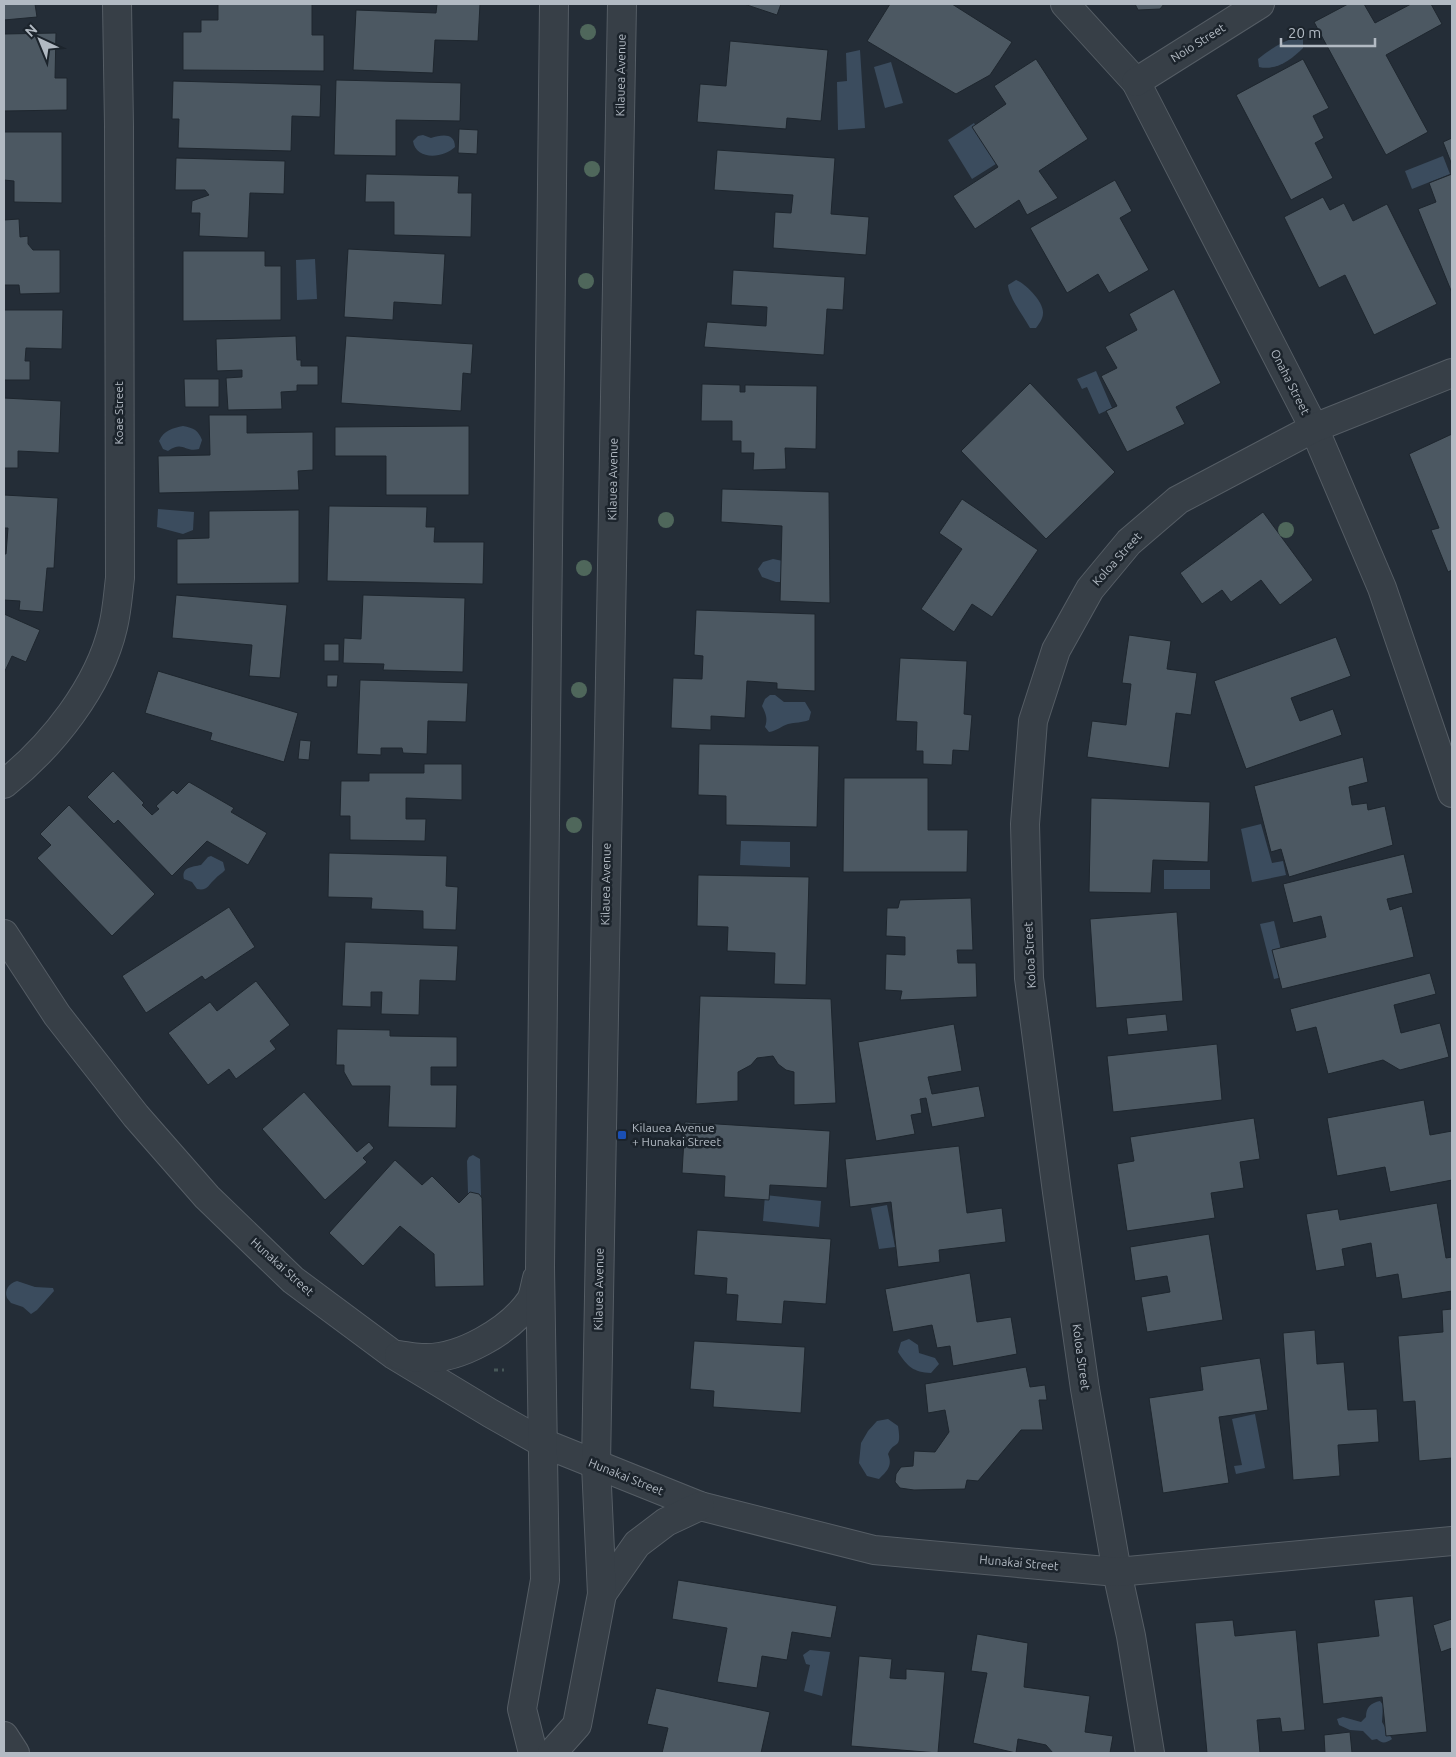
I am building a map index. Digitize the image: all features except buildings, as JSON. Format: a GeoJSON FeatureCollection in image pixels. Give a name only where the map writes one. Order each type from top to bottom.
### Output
{"type":"FeatureCollection","features":[{"type":"Feature","properties":{"kind":"street","name":"Koae Street"},"geometry":{"type":"LineString","coordinates":[[4,784],[64,726],[98,672],[113,627],[116,608],[120,578],[117,4]]}},
{"type":"Feature","properties":{"kind":"street"},"geometry":{"type":"LineString","coordinates":[[533,1753],[522,1708],[545,1580],[540,1267],[554,4]]}},
{"type":"Feature","properties":{"kind":"street","name":"Kilauea Avenue"},"geometry":{"type":"LineString","coordinates":[[552,1753],[576,1725],[602,1594],[596,1465],[622,4]]}},
{"type":"Feature","properties":{"kind":"street","name":"Onaha Street"},"geometry":{"type":"LineString","coordinates":[[1065,4],[1136,82],[1314,428],[1382,588],[1452,794]]}},
{"type":"Feature","properties":{"kind":"street","name":"Noio Street"},"geometry":{"type":"LineString","coordinates":[[1136,82],[1260,4]]}},
{"type":"Feature","properties":{"kind":"street","name":"Koloa Street"},"geometry":{"type":"LineString","coordinates":[[1150,1753],[1131,1636],[1117,1572],[1084,1379],[1057,1192],[1030,978],[1026,824],[1033,721],[1056,650],[1090,589],[1129,542],[1178,500],[1314,428],[1452,373]]}},
{"type":"Feature","properties":{"kind":"street","name":"Hunakai Street"},"geometry":{"type":"LineString","coordinates":[[4,934],[57,1014],[136,1116],[207,1197],[293,1280],[394,1355],[543,1443],[700,1506],[874,1550],[1117,1572],[1452,1541]]}},
{"type":"Feature","properties":{"kind":"street"},"geometry":{"type":"LineString","coordinates":[[394,1355],[423,1359],[451,1354],[486,1340],[508,1325],[531,1299],[540,1267]]}},
{"type":"Feature","properties":{"kind":"street"},"geometry":{"type":"LineString","coordinates":[[602,1594],[637,1544],[666,1522],[700,1506]]}},
{"type":"Feature","properties":{"kind":"street"},"geometry":{"type":"LineString","coordinates":[[4,1736],[15,1753]]}},
{"type":"Feature","properties":{"kind":"water"},"geometry":{"type":"Polygon","coordinates":[[[1297,37],[1303,39],[1303,48],[1293,57],[1277,66],[1259,67],[1258,59],[1277,46],[1297,37]]]}},
{"type":"Feature","properties":{"kind":"water"},"geometry":{"type":"Polygon","coordinates":[[[860,50],[865,128],[838,130],[837,82],[847,81],[846,53],[860,50]]]}},
{"type":"Feature","properties":{"kind":"water"},"geometry":{"type":"Polygon","coordinates":[[[891,62],[903,103],[885,108],[874,67],[891,62]]]}},
{"type":"Feature","properties":{"kind":"water"},"geometry":{"type":"Polygon","coordinates":[[[974,123],[999,162],[972,179],[948,140],[974,123]]]}},
{"type":"Feature","properties":{"kind":"water"},"geometry":{"type":"Polygon","coordinates":[[[423,135],[431,138],[450,137],[453,139],[455,147],[444,154],[425,155],[419,152],[413,141],[418,136],[423,135]]]}},
{"type":"Feature","properties":{"kind":"water"},"geometry":{"type":"Polygon","coordinates":[[[1443,156],[1450,174],[1412,189],[1405,171],[1443,156]]]}},
{"type":"Feature","properties":{"kind":"water"},"geometry":{"type":"Polygon","coordinates":[[[315,259],[317,299],[297,300],[296,260],[315,259]]]}},
{"type":"Feature","properties":{"kind":"water"},"geometry":{"type":"Polygon","coordinates":[[[1016,280],[1029,289],[1040,304],[1043,315],[1036,328],[1030,328],[1011,295],[1008,285],[1016,280]]]}},
{"type":"Feature","properties":{"kind":"water"},"geometry":{"type":"Polygon","coordinates":[[[1096,371],[1112,408],[1099,414],[1087,387],[1082,389],[1077,379],[1096,371]]]}},
{"type":"Feature","properties":{"kind":"water"},"geometry":{"type":"Polygon","coordinates":[[[183,426],[193,429],[199,434],[202,440],[199,449],[177,447],[168,451],[163,449],[159,441],[163,434],[183,426]]]}},
{"type":"Feature","properties":{"kind":"water"},"geometry":{"type":"Polygon","coordinates":[[[158,509],[194,512],[193,530],[183,534],[157,527],[158,509]]]}},
{"type":"Feature","properties":{"kind":"water"},"geometry":{"type":"Polygon","coordinates":[[[773,559],[783,561],[790,582],[776,582],[762,577],[758,569],[763,562],[773,559]]]}},
{"type":"Feature","properties":{"kind":"water"},"geometry":{"type":"Polygon","coordinates":[[[770,695],[775,695],[784,702],[805,702],[811,712],[809,720],[788,724],[769,732],[765,727],[766,716],[762,706],[765,699],[770,695]]]}},
{"type":"Feature","properties":{"kind":"water"},"geometry":{"type":"Polygon","coordinates":[[[1261,824],[1272,863],[1283,861],[1286,875],[1252,882],[1241,829],[1261,824]]]}},
{"type":"Feature","properties":{"kind":"water"},"geometry":{"type":"Polygon","coordinates":[[[741,841],[790,842],[790,867],[740,865],[741,841]]]}},
{"type":"Feature","properties":{"kind":"water"},"geometry":{"type":"Polygon","coordinates":[[[211,856],[223,862],[225,870],[208,887],[197,889],[192,882],[184,879],[184,872],[188,868],[201,865],[211,856]]]}},
{"type":"Feature","properties":{"kind":"water"},"geometry":{"type":"Polygon","coordinates":[[[1164,870],[1210,870],[1210,889],[1164,889],[1164,870]]]}},
{"type":"Feature","properties":{"kind":"water"},"geometry":{"type":"Polygon","coordinates":[[[1274,921],[1287,976],[1274,979],[1260,924],[1274,921]]]}},
{"type":"Feature","properties":{"kind":"water"},"geometry":{"type":"Polygon","coordinates":[[[473,1155],[480,1159],[481,1195],[479,1198],[469,1197],[468,1193],[467,1161],[473,1155]]]}},
{"type":"Feature","properties":{"kind":"water"},"geometry":{"type":"Polygon","coordinates":[[[765,1195],[821,1201],[819,1227],[763,1221],[765,1195]]]}},
{"type":"Feature","properties":{"kind":"water"},"geometry":{"type":"Polygon","coordinates":[[[887,1205],[895,1247],[879,1249],[871,1208],[887,1205]]]}},
{"type":"Feature","properties":{"kind":"water"},"geometry":{"type":"Polygon","coordinates":[[[17,1281],[35,1287],[53,1288],[54,1291],[31,1314],[23,1307],[11,1303],[7,1298],[6,1292],[8,1287],[17,1281]]]}},
{"type":"Feature","properties":{"kind":"water"},"geometry":{"type":"Polygon","coordinates":[[[909,1339],[918,1345],[919,1353],[935,1358],[939,1364],[931,1373],[911,1368],[898,1352],[901,1342],[909,1339]]]}},
{"type":"Feature","properties":{"kind":"water"},"geometry":{"type":"Polygon","coordinates":[[[1255,1414],[1265,1468],[1236,1474],[1234,1466],[1242,1465],[1232,1419],[1255,1414]]]}},
{"type":"Feature","properties":{"kind":"water"},"geometry":{"type":"Polygon","coordinates":[[[888,1419],[898,1426],[898,1442],[888,1454],[890,1462],[888,1468],[879,1479],[867,1476],[859,1463],[861,1443],[877,1421],[888,1419]]]}},
{"type":"Feature","properties":{"kind":"water"},"geometry":{"type":"Polygon","coordinates":[[[810,1650],[830,1652],[822,1696],[804,1691],[810,1665],[806,1664],[803,1655],[810,1650]]]}},
{"type":"Feature","properties":{"kind":"water"},"geometry":{"type":"Polygon","coordinates":[[[1380,1701],[1383,1705],[1382,1722],[1392,1739],[1384,1742],[1377,1739],[1372,1740],[1363,1731],[1350,1730],[1339,1725],[1337,1719],[1343,1717],[1361,1722],[1366,1717],[1370,1706],[1380,1701]]]}},
{"type":"Feature","properties":{"kind":"place","name":"Kilauea Avenue + Hunakai Street"},"geometry":{"type":"Point","coordinates":[622,1135]}}]}
